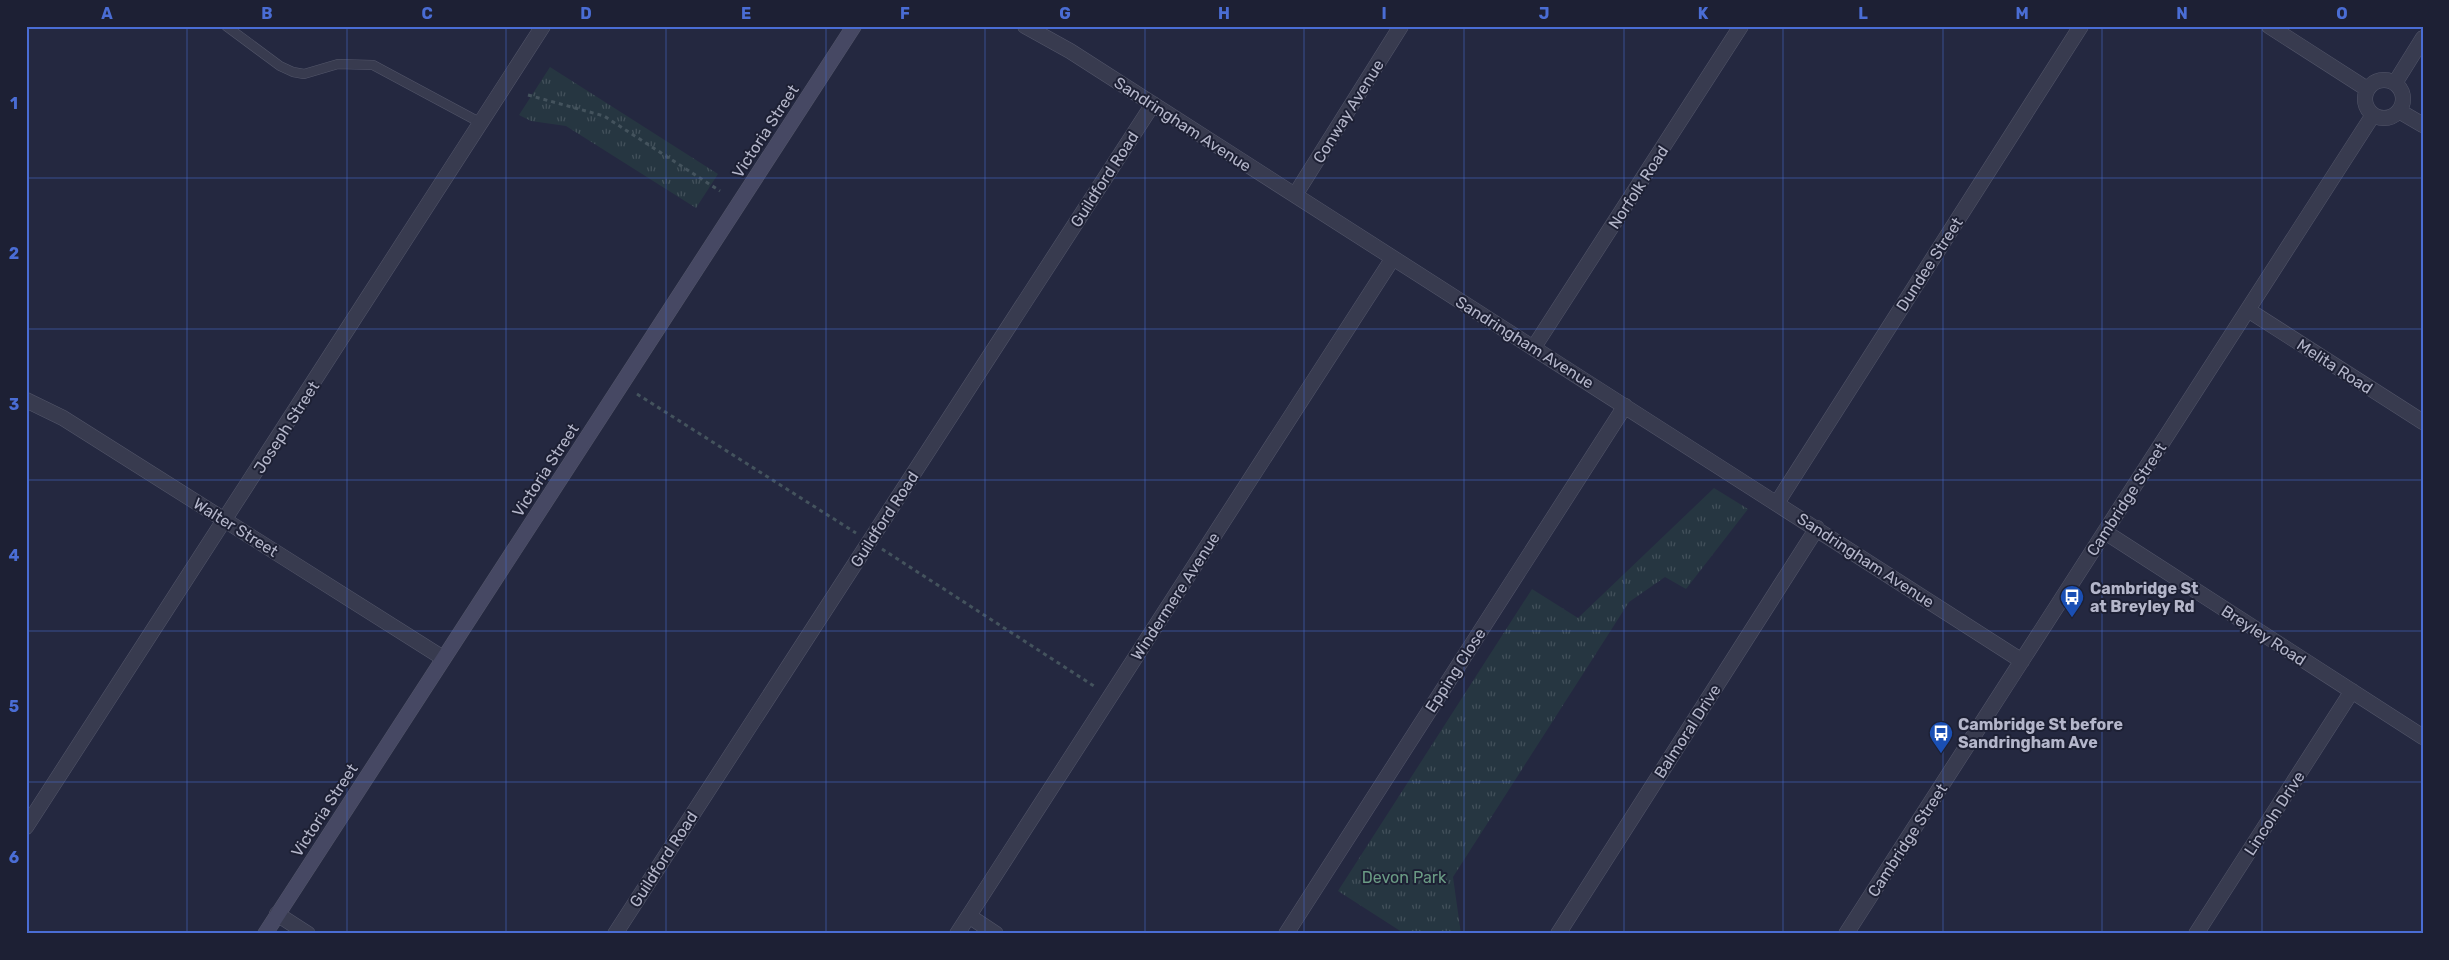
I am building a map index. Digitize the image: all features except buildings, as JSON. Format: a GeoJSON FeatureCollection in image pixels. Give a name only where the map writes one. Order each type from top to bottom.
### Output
{"type":"FeatureCollection","features":[{"type":"Feature","properties":{"kind":"street","name":"Joseph Street"},"geometry":{"type":"LineString","coordinates":[[26,827],[226,521],[544,26]]}},
{"type":"Feature","properties":{"kind":"street","name":"Victoria Street"},"geometry":{"type":"LineString","coordinates":[[265,934],[854,26]]}},
{"type":"Feature","properties":{"kind":"street","name":"Sandringham Avenue"},"geometry":{"type":"LineString","coordinates":[[1025,26],[1070,51],[1777,502],[2022,661]]}},
{"type":"Feature","properties":{"kind":"street","name":"Conway Avenue"},"geometry":{"type":"LineString","coordinates":[[1295,195],[1401,26]]}},
{"type":"Feature","properties":{"kind":"street","name":"Norfolk Road"},"geometry":{"type":"LineString","coordinates":[[1534,347],[1741,26]]}},
{"type":"Feature","properties":{"kind":"street","name":"Dundee Street"},"geometry":{"type":"LineString","coordinates":[[1777,502],[2081,26]]}},
{"type":"Feature","properties":{"kind":"street"},"geometry":{"type":"LineString","coordinates":[[2269,26],[2367,89]]}},
{"type":"Feature","properties":{"kind":"street"},"geometry":{"type":"LineString","coordinates":[[2395,83],[2423,38]]}},
{"type":"Feature","properties":{"kind":"street"},"geometry":{"type":"LineString","coordinates":[[2382,80],[2395,83],[2403,100],[2399,111],[2384,118],[2373,115],[2364,101],[2367,89],[2376,81],[2382,80]]}},
{"type":"Feature","properties":{"kind":"street","name":"Guildford Road"},"geometry":{"type":"LineString","coordinates":[[615,934],[1153,104]]}},
{"type":"Feature","properties":{"kind":"street"},"geometry":{"type":"LineString","coordinates":[[2399,111],[2423,125]]}},
{"type":"Feature","properties":{"kind":"street","name":"Cambridge Street"},"geometry":{"type":"LineString","coordinates":[[1846,934],[2373,115]]}},
{"type":"Feature","properties":{"kind":"street","name":"Windermere Avenue"},"geometry":{"type":"LineString","coordinates":[[957,934],[1393,258]]}},
{"type":"Feature","properties":{"kind":"street","name":"Melita Road"},"geometry":{"type":"LineString","coordinates":[[2248,310],[2423,422]]}},
{"type":"Feature","properties":{"kind":"street","name":"Walter Street"},"geometry":{"type":"LineString","coordinates":[[26,400],[63,418],[443,658]]}},
{"type":"Feature","properties":{"kind":"street","name":"Epping Close"},"geometry":{"type":"LineString","coordinates":[[1286,934],[1625,406]]}},
{"type":"Feature","properties":{"kind":"street","name":"Balmoral Drive"},"geometry":{"type":"LineString","coordinates":[[1558,934],[1817,528]]}},
{"type":"Feature","properties":{"kind":"street","name":"Breyley Road"},"geometry":{"type":"LineString","coordinates":[[2105,532],[2423,737]]}},
{"type":"Feature","properties":{"kind":"street","name":"Lincoln Drive"},"geometry":{"type":"LineString","coordinates":[[2196,934],[2352,691]]}},
{"type":"Feature","properties":{"kind":"street"},"geometry":{"type":"LineString","coordinates":[[277,914],[308,934]]}},
{"type":"Feature","properties":{"kind":"street"},"geometry":{"type":"LineString","coordinates":[[969,916],[996,934]]}},
{"type":"Feature","properties":{"kind":"lane"},"geometry":{"type":"LineString","coordinates":[[226,26],[280,66],[293,72],[304,74],[338,64],[373,65],[481,123]]}},
{"type":"Feature","properties":{"kind":"path"},"geometry":{"type":"LineString","coordinates":[[528,95],[604,116],[720,190]]}},
{"type":"Feature","properties":{"kind":"path"},"geometry":{"type":"LineString","coordinates":[[637,394],[861,536]]}},
{"type":"Feature","properties":{"kind":"path"},"geometry":{"type":"LineString","coordinates":[[878,546],[1110,697]]}},
{"type":"Feature","properties":{"kind":"green space"},"geometry":{"type":"Polygon","coordinates":[[[550,67],[718,174],[696,208],[566,126],[531,121],[519,115],[550,67]]]}},
{"type":"Feature","properties":{"kind":"green space","name":"Devon Park"},"geometry":{"type":"Polygon","coordinates":[[[1714,488],[1748,509],[1686,589],[1665,577],[1629,602],[1453,877],[1461,934],[1405,934],[1338,891],[1532,589],[1578,618],[1714,488]]]}},
{"type":"Feature","properties":{"kind":"place","name":"Cambridge St at Breyley Rd"},"geometry":{"type":"Point","coordinates":[2072,618]}},
{"type":"Feature","properties":{"kind":"place","name":"Cambridge St before Sandringham Ave"},"geometry":{"type":"Point","coordinates":[1941,754]}}]}
